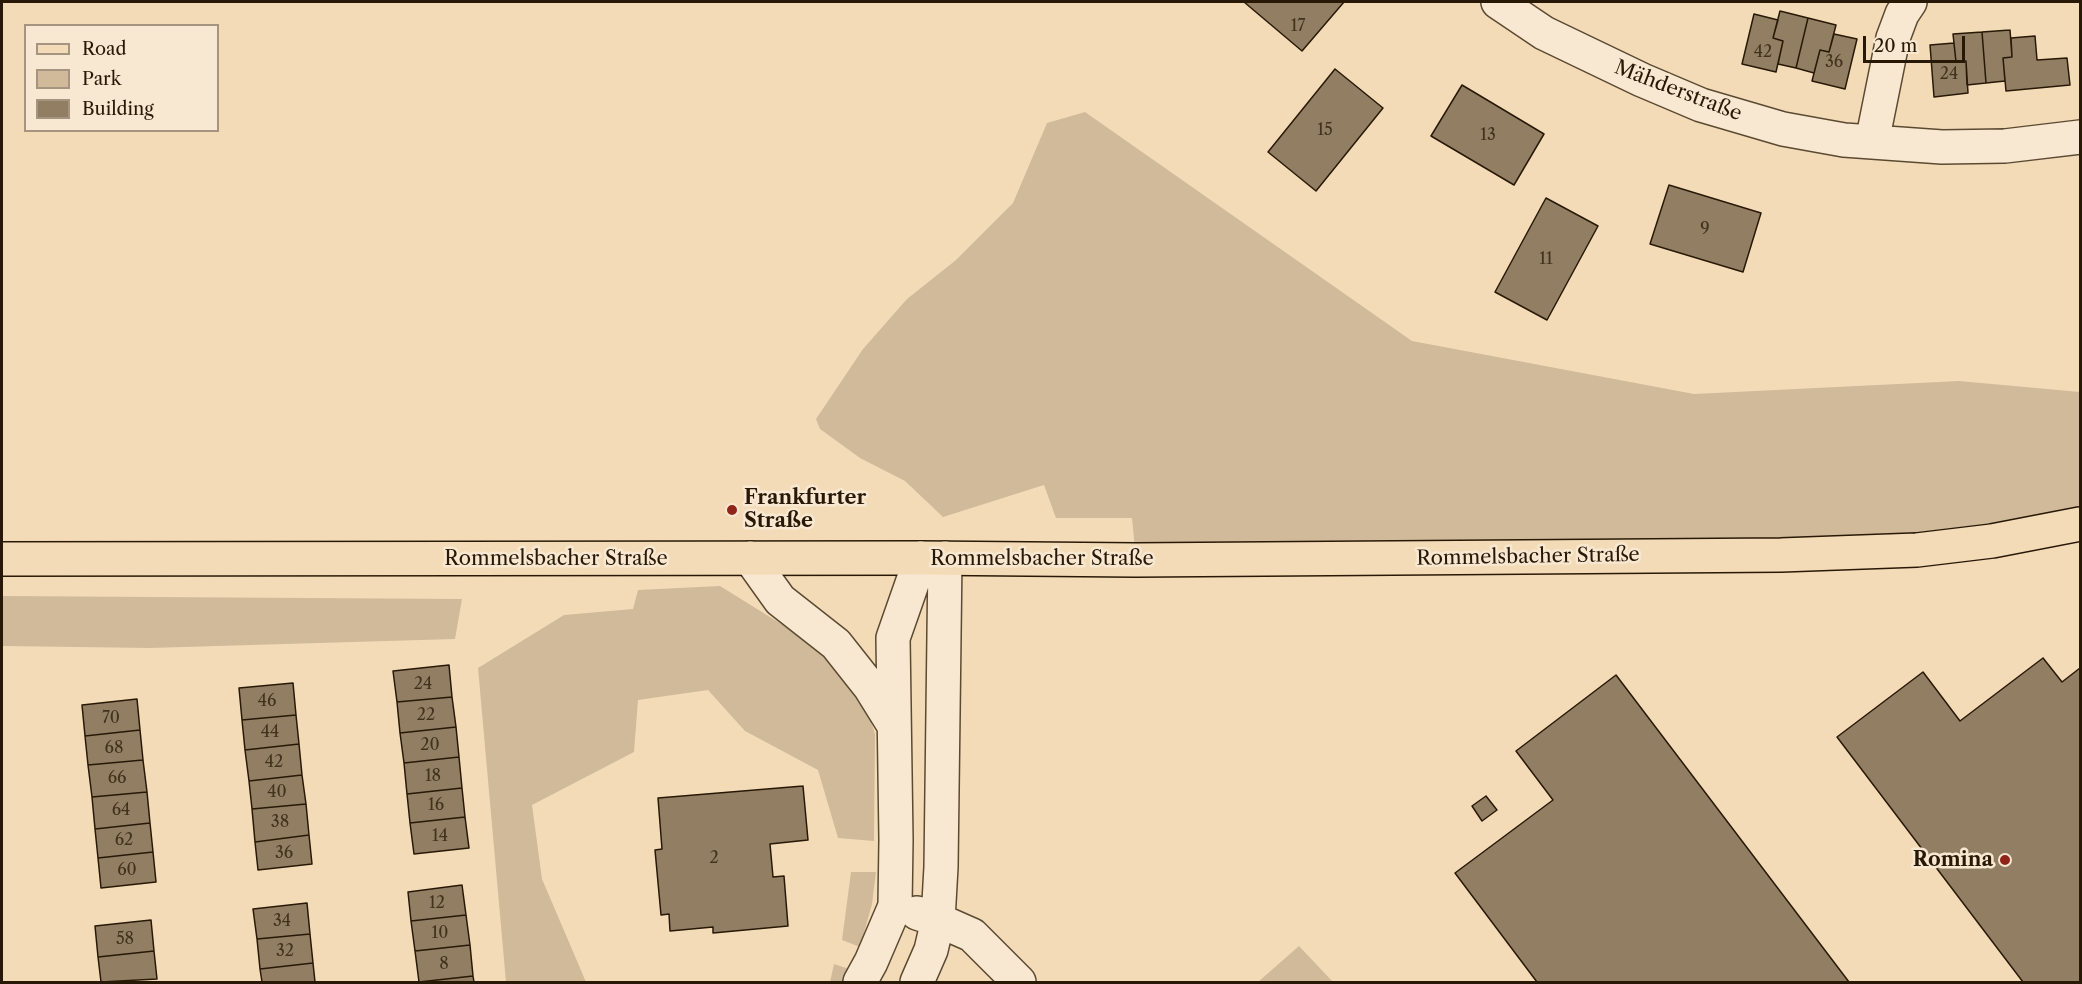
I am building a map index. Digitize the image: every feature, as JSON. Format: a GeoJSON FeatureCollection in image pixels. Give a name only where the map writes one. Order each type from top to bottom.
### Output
{"type":"FeatureCollection","features":[{"type":"Feature","properties":{"kind":"main road","name":"Rommelsbacher Straße"},"geometry":{"type":"LineString","coordinates":[[2,558],[1287,559],[1847,553],[1957,546],[2080,524]]}},
{"type":"Feature","properties":{"kind":"street","name":"Mähderstraße"},"geometry":{"type":"LineString","coordinates":[[1498,2],[1544,33],[1642,80],[1701,105],[1814,136],[1942,147],[2006,146],[2080,137]]}},
{"type":"Feature","properties":{"kind":"street"},"geometry":{"type":"LineString","coordinates":[[1872,142],[1893,38],[1902,14],[1910,2]]}},
{"type":"Feature","properties":{"kind":"street"},"geometry":{"type":"LineString","coordinates":[[750,558],[780,600],[836,644],[870,687],[893,724]]}},
{"type":"Feature","properties":{"kind":"street"},"geometry":{"type":"LineString","coordinates":[[860,982],[895,906],[893,638],[933,558]]}},
{"type":"Feature","properties":{"kind":"street"},"geometry":{"type":"LineString","coordinates":[[917,982],[931,950],[938,920],[941,867],[933,558]]}},
{"type":"Feature","properties":{"kind":"street"},"geometry":{"type":"LineString","coordinates":[[895,906],[938,920],[972,935],[1019,982]]}},
{"type":"Feature","properties":{"kind":"green space"},"geometry":{"type":"Polygon","coordinates":[[[1085,112],[1412,341],[1694,394],[1959,381],[2080,392],[2080,524],[2026,535],[1136,560],[1132,518],[1056,518],[1044,485],[943,517],[905,481],[860,458],[820,429],[816,419],[863,349],[907,299],[956,260],[1013,203],[1047,123],[1085,112]]]}},
{"type":"Feature","properties":{"kind":"green space"},"geometry":{"type":"Polygon","coordinates":[[[720,586],[828,653],[861,690],[875,734],[874,841],[838,838],[818,770],[745,731],[708,690],[638,700],[634,752],[532,805],[542,879],[586,982],[506,982],[478,668],[564,615],[633,609],[638,590],[720,586]]]}},
{"type":"Feature","properties":{"kind":"green space"},"geometry":{"type":"Polygon","coordinates":[[[2,596],[462,599],[455,639],[150,648],[2,646],[2,596]]]}},
{"type":"Feature","properties":{"kind":"green space"},"geometry":{"type":"Polygon","coordinates":[[[851,872],[876,872],[872,904],[860,947],[842,940],[851,872]]]}},
{"type":"Feature","properties":{"kind":"green space"},"geometry":{"type":"Polygon","coordinates":[[[1299,946],[1333,982],[1258,982],[1299,946]]]}},
{"type":"Feature","properties":{"kind":"green space"},"geometry":{"type":"Polygon","coordinates":[[[834,964],[852,970],[845,982],[830,982],[834,964]]]}},
{"type":"Feature","properties":{"kind":"building"},"geometry":{"type":"Polygon","coordinates":[[[1244,2],[1344,2],[1302,51],[1244,2]]]}},
{"type":"Feature","properties":{"kind":"building"},"geometry":{"type":"Polygon","coordinates":[[[1780,11],[1808,18],[1796,68],[1778,64],[1783,41],[1773,38],[1780,11]]]}},
{"type":"Feature","properties":{"kind":"building"},"geometry":{"type":"Polygon","coordinates":[[[1754,14],[1778,20],[1773,38],[1783,41],[1776,72],[1742,64],[1754,14]]]}},
{"type":"Feature","properties":{"kind":"building"},"geometry":{"type":"Polygon","coordinates":[[[1808,18],[1836,25],[1829,52],[1820,50],[1814,73],[1796,68],[1808,18]]]}},
{"type":"Feature","properties":{"kind":"building"},"geometry":{"type":"Polygon","coordinates":[[[2010,30],[2012,57],[2003,58],[2005,81],[1986,83],[1982,32],[2010,30]]]}},
{"type":"Feature","properties":{"kind":"building"},"geometry":{"type":"Polygon","coordinates":[[[1982,32],[1986,83],[1967,85],[1966,61],[1956,62],[1953,34],[1982,32]]]}},
{"type":"Feature","properties":{"kind":"building"},"geometry":{"type":"Polygon","coordinates":[[[1834,34],[1857,39],[1845,89],[1812,81],[1820,50],[1829,52],[1834,34]]]}},
{"type":"Feature","properties":{"kind":"building"},"geometry":{"type":"Polygon","coordinates":[[[2035,36],[2037,60],[2067,58],[2070,85],[2006,91],[2003,58],[2012,57],[2011,38],[2035,36]]]}},
{"type":"Feature","properties":{"kind":"building"},"geometry":{"type":"Polygon","coordinates":[[[1954,43],[1956,62],[1966,61],[1968,93],[1934,97],[1930,45],[1954,43]]]}},
{"type":"Feature","properties":{"kind":"building"},"geometry":{"type":"Polygon","coordinates":[[[1335,69],[1383,108],[1316,191],[1268,152],[1335,69]]]}},
{"type":"Feature","properties":{"kind":"building"},"geometry":{"type":"Polygon","coordinates":[[[1462,85],[1544,134],[1514,185],[1431,136],[1462,85]]]}},
{"type":"Feature","properties":{"kind":"building"},"geometry":{"type":"Polygon","coordinates":[[[1669,185],[1761,213],[1743,272],[1650,244],[1669,185]]]}},
{"type":"Feature","properties":{"kind":"building"},"geometry":{"type":"Polygon","coordinates":[[[1546,198],[1598,226],[1547,320],[1495,292],[1546,198]]]}},
{"type":"Feature","properties":{"kind":"building","name":"Romina"},"geometry":{"type":"Polygon","coordinates":[[[2043,658],[2062,682],[2080,668],[2080,982],[2023,982],[1837,737],[1923,672],[1960,721],[2043,658]]]}},
{"type":"Feature","properties":{"kind":"building"},"geometry":{"type":"Polygon","coordinates":[[[449,665],[452,697],[397,702],[393,671],[449,665]]]}},
{"type":"Feature","properties":{"kind":"building"},"geometry":{"type":"Polygon","coordinates":[[[1616,675],[1849,982],[1537,982],[1455,873],[1553,800],[1516,751],[1616,675]]]}},
{"type":"Feature","properties":{"kind":"building"},"geometry":{"type":"Polygon","coordinates":[[[293,683],[296,715],[242,720],[239,688],[293,683]]]}},
{"type":"Feature","properties":{"kind":"building"},"geometry":{"type":"Polygon","coordinates":[[[452,697],[456,727],[400,733],[397,702],[452,697]]]}},
{"type":"Feature","properties":{"kind":"building"},"geometry":{"type":"Polygon","coordinates":[[[137,699],[140,730],[85,736],[82,705],[137,699]]]}},
{"type":"Feature","properties":{"kind":"building"},"geometry":{"type":"Polygon","coordinates":[[[296,715],[299,744],[245,750],[242,720],[296,715]]]}},
{"type":"Feature","properties":{"kind":"building"},"geometry":{"type":"Polygon","coordinates":[[[456,727],[459,757],[404,763],[400,733],[456,727]]]}},
{"type":"Feature","properties":{"kind":"building"},"geometry":{"type":"Polygon","coordinates":[[[140,730],[143,760],[88,765],[85,736],[140,730]]]}},
{"type":"Feature","properties":{"kind":"building"},"geometry":{"type":"Polygon","coordinates":[[[299,744],[302,775],[249,781],[245,750],[299,744]]]}},
{"type":"Feature","properties":{"kind":"building"},"geometry":{"type":"Polygon","coordinates":[[[459,757],[462,788],[407,794],[404,763],[459,757]]]}},
{"type":"Feature","properties":{"kind":"building"},"geometry":{"type":"Polygon","coordinates":[[[143,760],[147,792],[92,797],[88,765],[143,760]]]}},
{"type":"Feature","properties":{"kind":"building"},"geometry":{"type":"Polygon","coordinates":[[[302,775],[306,804],[252,809],[249,781],[302,775]]]}},
{"type":"Feature","properties":{"kind":"building"},"geometry":{"type":"Polygon","coordinates":[[[803,786],[808,840],[770,844],[773,877],[784,876],[788,926],[713,933],[713,927],[670,931],[669,914],[661,915],[655,850],[662,849],[658,798],[803,786]]]}},
{"type":"Feature","properties":{"kind":"building"},"geometry":{"type":"Polygon","coordinates":[[[462,788],[465,817],[410,823],[407,794],[462,788]]]}},
{"type":"Feature","properties":{"kind":"building"},"geometry":{"type":"Polygon","coordinates":[[[147,792],[150,823],[95,829],[92,797],[147,792]]]}},
{"type":"Feature","properties":{"kind":"building"},"geometry":{"type":"Polygon","coordinates":[[[1486,796],[1497,810],[1482,821],[1472,806],[1486,796]]]}},
{"type":"Feature","properties":{"kind":"building"},"geometry":{"type":"Polygon","coordinates":[[[306,804],[309,835],[255,842],[252,809],[306,804]]]}},
{"type":"Feature","properties":{"kind":"building"},"geometry":{"type":"Polygon","coordinates":[[[465,817],[469,848],[414,854],[410,823],[465,817]]]}},
{"type":"Feature","properties":{"kind":"building"},"geometry":{"type":"Polygon","coordinates":[[[150,823],[153,852],[98,858],[95,829],[150,823]]]}},
{"type":"Feature","properties":{"kind":"building"},"geometry":{"type":"Polygon","coordinates":[[[309,835],[312,864],[258,870],[255,842],[309,835]]]}},
{"type":"Feature","properties":{"kind":"building"},"geometry":{"type":"Polygon","coordinates":[[[153,852],[156,882],[101,888],[98,858],[153,852]]]}},
{"type":"Feature","properties":{"kind":"building"},"geometry":{"type":"Polygon","coordinates":[[[462,885],[466,915],[411,921],[408,892],[462,885]]]}},
{"type":"Feature","properties":{"kind":"building"},"geometry":{"type":"Polygon","coordinates":[[[307,903],[310,934],[257,939],[253,909],[307,903]]]}},
{"type":"Feature","properties":{"kind":"building"},"geometry":{"type":"Polygon","coordinates":[[[466,915],[470,945],[415,951],[411,921],[466,915]]]}},
{"type":"Feature","properties":{"kind":"building"},"geometry":{"type":"Polygon","coordinates":[[[151,920],[154,951],[98,957],[95,926],[151,920]]]}},
{"type":"Feature","properties":{"kind":"building"},"geometry":{"type":"Polygon","coordinates":[[[310,934],[313,963],[260,969],[257,939],[310,934]]]}},
{"type":"Feature","properties":{"kind":"building"},"geometry":{"type":"Polygon","coordinates":[[[470,945],[473,976],[419,982],[415,951],[470,945]]]}},
{"type":"Feature","properties":{"kind":"building"},"geometry":{"type":"Polygon","coordinates":[[[154,951],[157,979],[101,982],[98,957],[154,951]]]}},
{"type":"Feature","properties":{"kind":"building"},"geometry":{"type":"Polygon","coordinates":[[[313,963],[315,982],[262,982],[260,969],[313,963]]]}},
{"type":"Feature","properties":{"kind":"building"},"geometry":{"type":"Polygon","coordinates":[[[473,976],[474,982],[419,982],[473,976]]]}},
{"type":"Feature","properties":{"kind":"place","name":"Frankfurter Straße"},"geometry":{"type":"Point","coordinates":[732,510]}},
{"type":"Feature","properties":{"kind":"place","name":"Romina"},"geometry":{"type":"Point","coordinates":[2005,860]}}]}
